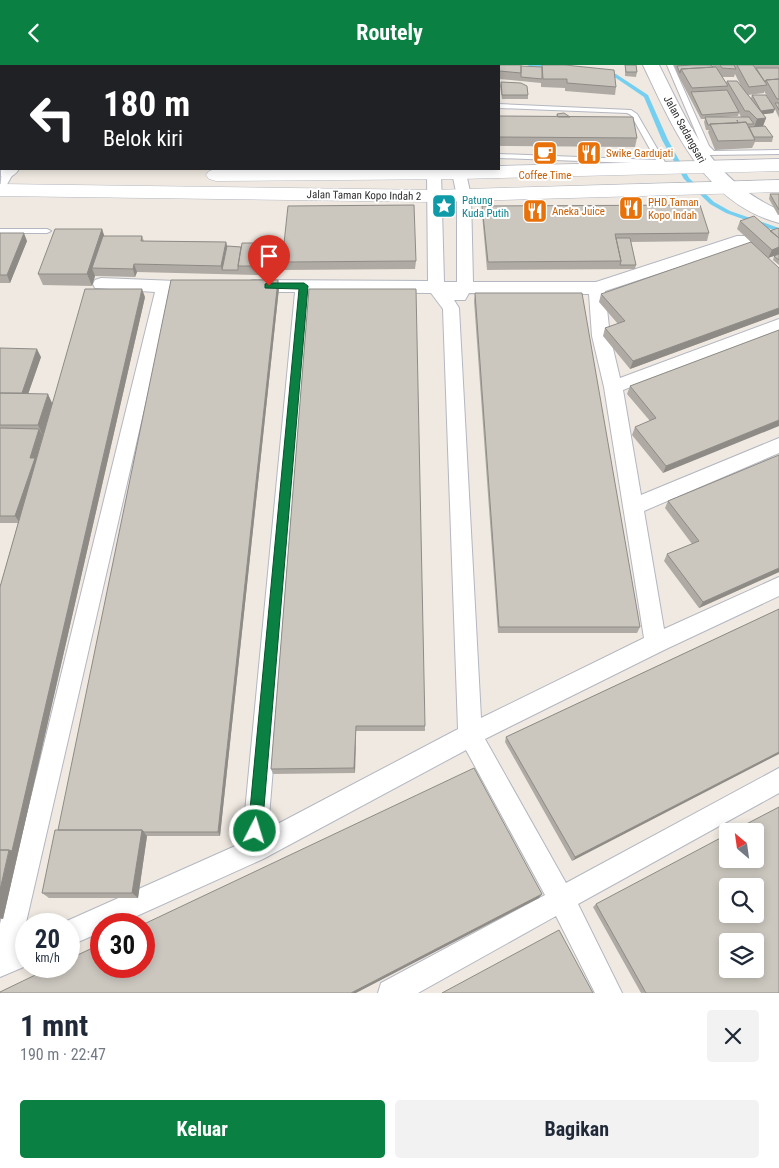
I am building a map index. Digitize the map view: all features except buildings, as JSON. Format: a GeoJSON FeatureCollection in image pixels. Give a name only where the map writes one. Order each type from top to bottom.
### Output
{"type":"FeatureCollection","features":[{"type":"Feature","properties":{"kind":"main road","name":"Jalan Taman Kopo Indah 2"},"geometry":{"type":"LineString","coordinates":[[3,178],[215,172],[446,172],[663,165],[700,168],[779,165]]}},
{"type":"Feature","properties":{"kind":"main road","name":"Jalan Taman Kopo Indah 2"},"geometry":{"type":"LineString","coordinates":[[3,178],[287,198],[412,201],[433,196],[779,186]]}},
{"type":"Feature","properties":{"kind":"street","name":"Jalan Sadangsari"},"geometry":{"type":"LineString","coordinates":[[651,65],[695,151],[700,168],[720,188],[779,217]]}},
{"type":"Feature","properties":{"kind":"street"},"geometry":{"type":"LineString","coordinates":[[451,308],[466,286],[464,196],[446,172],[433,196],[436,287],[451,308],[470,735],[561,899],[608,993]]}},
{"type":"Feature","properties":{"kind":"street"},"geometry":{"type":"LineString","coordinates":[[238,287],[466,286],[597,288],[743,240]]}},
{"type":"Feature","properties":{"kind":"street"},"geometry":{"type":"LineString","coordinates":[[101,284],[192,287]]}},
{"type":"Feature","properties":{"kind":"street"},"geometry":{"type":"LineString","coordinates":[[254,850],[304,286]]}},
{"type":"Feature","properties":{"kind":"street"},"geometry":{"type":"LineString","coordinates":[[10,960],[164,287]]}},
{"type":"Feature","properties":{"kind":"street"},"geometry":{"type":"LineString","coordinates":[[597,288],[602,336],[613,387],[656,643]]}},
{"type":"Feature","properties":{"kind":"street"},"geometry":{"type":"LineString","coordinates":[[613,387],[779,325]]}},
{"type":"Feature","properties":{"kind":"street"},"geometry":{"type":"LineString","coordinates":[[634,507],[779,445]]}},
{"type":"Feature","properties":{"kind":"street"},"geometry":{"type":"LineString","coordinates":[[80,928],[254,850],[470,735],[656,643],[779,586]]}},
{"type":"Feature","properties":{"kind":"street"},"geometry":{"type":"LineString","coordinates":[[391,993],[779,780]]}},
{"type":"Feature","properties":{"kind":"lane"},"geometry":{"type":"LineString","coordinates":[[670,65],[706,147],[712,153],[779,153]]}},
{"type":"Feature","properties":{"kind":"lane"},"geometry":{"type":"LineString","coordinates":[[500,106],[629,111],[634,114],[663,165]]}},
{"type":"Feature","properties":{"kind":"lane"},"geometry":{"type":"LineString","coordinates":[[500,156],[663,165]]}},
{"type":"Feature","properties":{"kind":"lane"},"geometry":{"type":"LineString","coordinates":[[0,231],[47,231]]}},
{"type":"Feature","properties":{"kind":"waterway"},"geometry":{"type":"LineString","coordinates":[[529,65],[552,67]]}},
{"type":"Feature","properties":{"kind":"waterway"},"geometry":{"type":"LineString","coordinates":[[606,74],[614,75],[646,96],[665,140],[687,179],[712,203],[728,212],[779,230]]}},
{"type":"Feature","properties":{"kind":"place","name":"Coffee Time"},"geometry":{"type":"Point","coordinates":[545,153]}},
{"type":"Feature","properties":{"kind":"place","name":"Swike Gardujati"},"geometry":{"type":"Point","coordinates":[589,153]}},
{"type":"Feature","properties":{"kind":"place","name":"Patung Kuda Putih"},"geometry":{"type":"Point","coordinates":[444,206]}},
{"type":"Feature","properties":{"kind":"place","name":"PHD Taman Kopo Indah"},"geometry":{"type":"Point","coordinates":[631,208]}},
{"type":"Feature","properties":{"kind":"place","name":"Aneka Juice"},"geometry":{"type":"Point","coordinates":[535,211]}},
{"type":"Feature","properties":{"kind":"route"},"geometry":{"type":"LineString","coordinates":[[255,831],[304,286],[269,286]]}}]}
